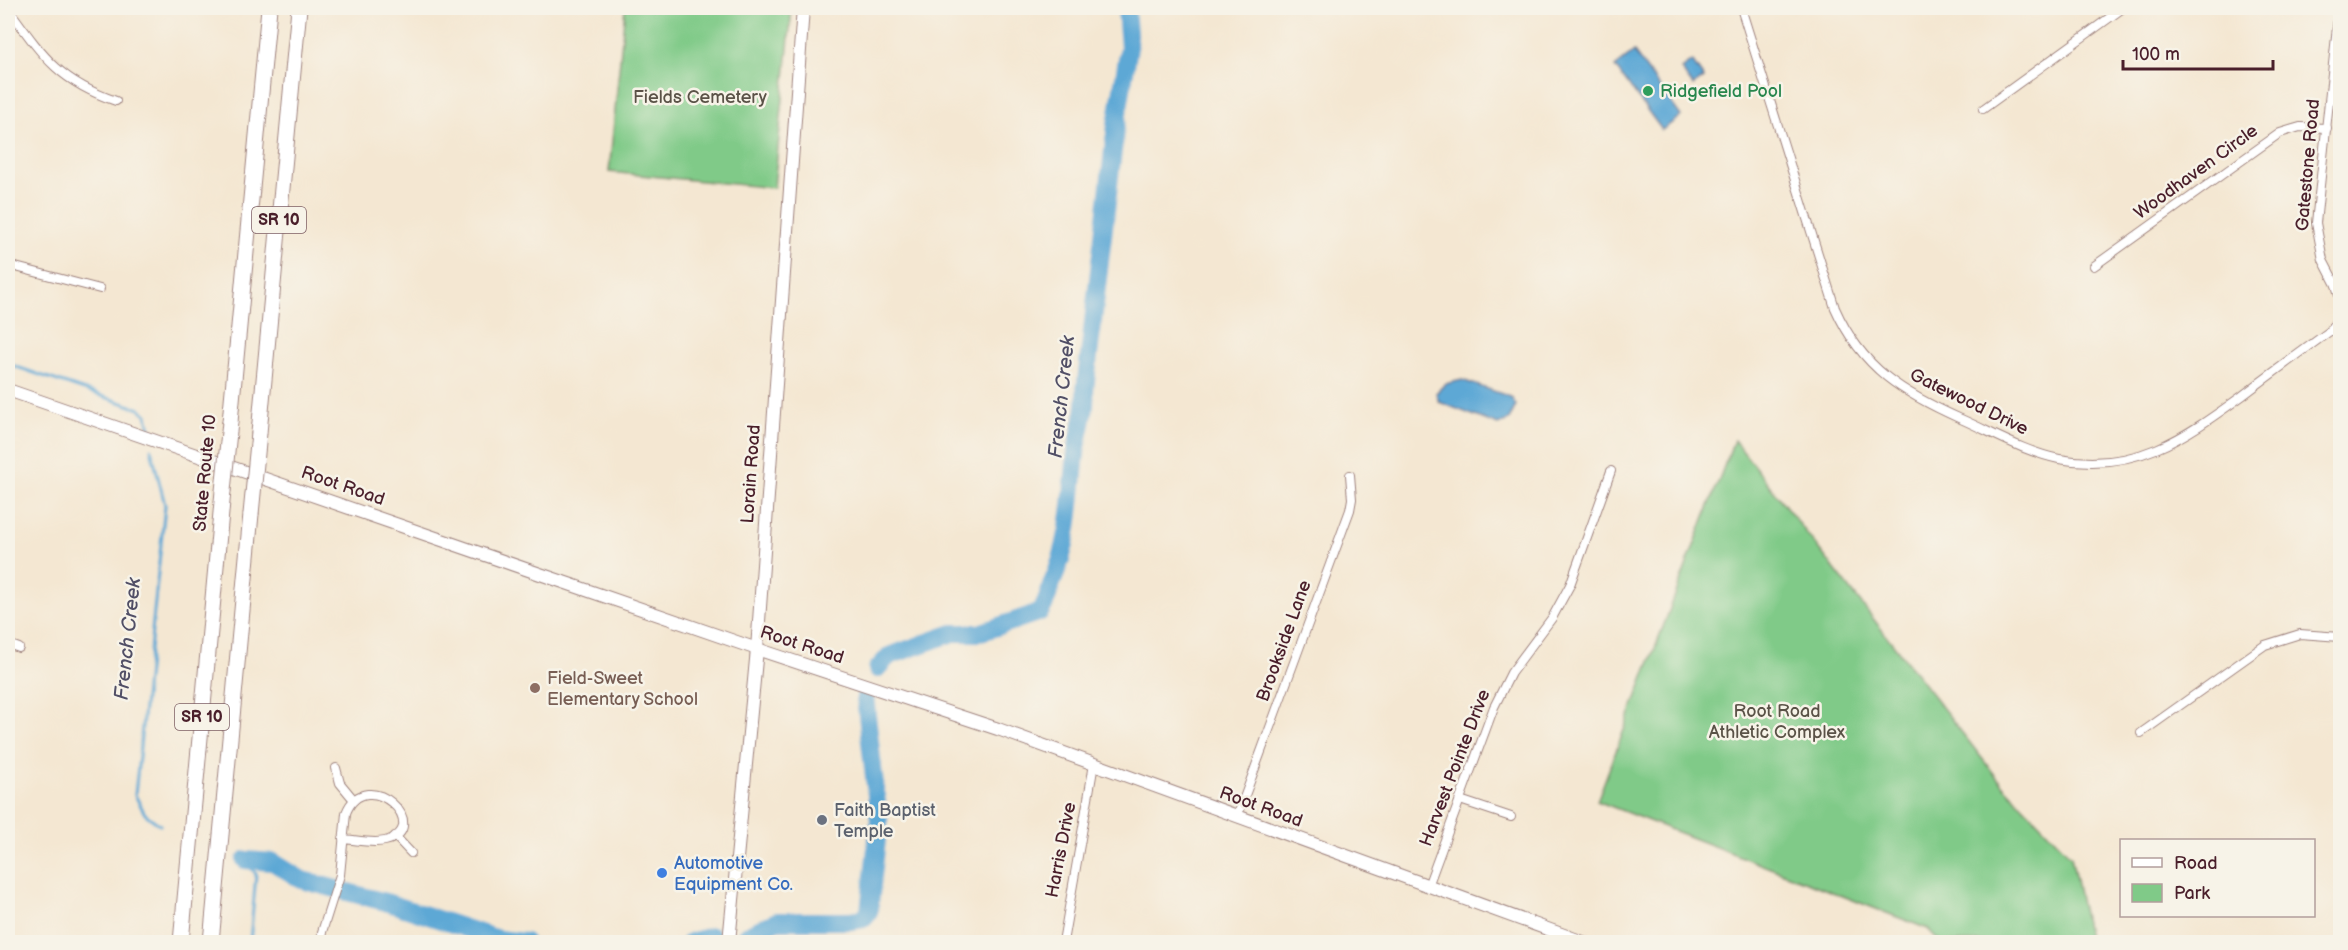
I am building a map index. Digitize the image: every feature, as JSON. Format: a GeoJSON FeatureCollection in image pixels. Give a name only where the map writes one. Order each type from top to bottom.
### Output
{"type":"FeatureCollection","features":[{"type":"Feature","properties":{"kind":"highway","name":"State Route 10"},"geometry":{"type":"LineString","coordinates":[[181,942],[269,8]]}},
{"type":"Feature","properties":{"kind":"highway","name":"SR 10"},"geometry":{"type":"LineString","coordinates":[[211,942],[299,8]]}},
{"type":"Feature","properties":{"kind":"street"},"geometry":{"type":"LineString","coordinates":[[8,8],[53,67],[91,92],[116,101]]}},
{"type":"Feature","properties":{"kind":"street","name":"Lorain Road"},"geometry":{"type":"LineString","coordinates":[[729,942],[757,649],[803,8]]}},
{"type":"Feature","properties":{"kind":"street","name":"Gatewood Drive"},"geometry":{"type":"LineString","coordinates":[[1741,8],[1834,308],[1853,342],[1870,363],[1890,381],[1916,398],[2045,455],[2084,462],[2126,459],[2154,451],[2184,437],[2330,331],[2340,315]]}},
{"type":"Feature","properties":{"kind":"street"},"geometry":{"type":"LineString","coordinates":[[1983,109],[2123,8]]}},
{"type":"Feature","properties":{"kind":"street","name":"Gatestone Road"},"geometry":{"type":"LineString","coordinates":[[2339,8],[2337,61],[2326,128],[2316,232],[2323,260],[2338,286],[2340,299]]}},
{"type":"Feature","properties":{"kind":"street","name":"Woodhaven Circle"},"geometry":{"type":"LineString","coordinates":[[2094,266],[2280,133],[2300,127],[2326,128]]}},
{"type":"Feature","properties":{"kind":"street"},"geometry":{"type":"LineString","coordinates":[[8,265],[100,289]]}},
{"type":"Feature","properties":{"kind":"street","name":"Gatewood Drive"},"geometry":{"type":"LineString","coordinates":[[2330,331],[2340,329]]}},
{"type":"Feature","properties":{"kind":"street","name":"Root Road"},"geometry":{"type":"LineString","coordinates":[[8,390],[1094,764],[1583,942]]}},
{"type":"Feature","properties":{"kind":"street","name":"Harvest Pointe Drive"},"geometry":{"type":"LineString","coordinates":[[1428,886],[1498,696],[1517,663],[1552,618],[1570,585],[1611,471]]}},
{"type":"Feature","properties":{"kind":"street","name":"Brookside Lane"},"geometry":{"type":"LineString","coordinates":[[1237,817],[1350,510],[1352,499],[1350,475]]}},
{"type":"Feature","properties":{"kind":"street"},"geometry":{"type":"LineString","coordinates":[[2141,733],[2265,645],[2300,634],[2340,637]]}},
{"type":"Feature","properties":{"kind":"street"},"geometry":{"type":"LineString","coordinates":[[8,644],[19,648]]}},
{"type":"Feature","properties":{"kind":"street","name":"Harris Drive"},"geometry":{"type":"LineString","coordinates":[[1063,942],[1094,764]]}},
{"type":"Feature","properties":{"kind":"street"},"geometry":{"type":"LineString","coordinates":[[336,768],[340,783],[354,800]]}},
{"type":"Feature","properties":{"kind":"street"},"geometry":{"type":"LineString","coordinates":[[2340,782],[2340,818]]}},
{"type":"Feature","properties":{"kind":"street"},"geometry":{"type":"LineString","coordinates":[[321,942],[340,875],[346,813],[354,800],[368,795],[393,801],[402,814],[400,830],[395,836],[382,842],[344,839]]}},
{"type":"Feature","properties":{"kind":"street"},"geometry":{"type":"LineString","coordinates":[[1460,800],[1510,817]]}},
{"type":"Feature","properties":{"kind":"street"},"geometry":{"type":"LineString","coordinates":[[395,836],[411,853]]}},
{"type":"Feature","properties":{"kind":"green space","name":"Fields Cemetery"},"geometry":{"type":"Polygon","coordinates":[[[625,8],[792,8],[774,188],[609,172],[625,8]]]}},
{"type":"Feature","properties":{"kind":"green space","name":"Root Road Athletic Complex"},"geometry":{"type":"Polygon","coordinates":[[[1734,440],[2002,784],[2071,856],[2089,942],[1940,942],[1928,929],[1597,801],[1734,440]]]}},
{"type":"Feature","properties":{"kind":"water","name":"Ridgefield Pool"},"geometry":{"type":"Polygon","coordinates":[[[1634,52],[1681,116],[1662,130],[1615,67],[1634,52]]]}},
{"type":"Feature","properties":{"kind":"water","name":"Ridgefield Pool"},"geometry":{"type":"Polygon","coordinates":[[[1692,61],[1704,78],[1693,86],[1681,69],[1692,61]]]}},
{"type":"Feature","properties":{"kind":"water"},"geometry":{"type":"Polygon","coordinates":[[[1462,380],[1511,397],[1516,405],[1509,420],[1498,425],[1439,402],[1436,393],[1445,384],[1462,380]]]}},
{"type":"Feature","properties":{"kind":"waterway","name":"French Creek"},"geometry":{"type":"LineString","coordinates":[[877,669],[889,656],[953,633],[979,633],[1040,612],[1046,602],[1067,536],[1076,453],[1084,414],[1116,125],[1129,47],[1126,8]]}},
{"type":"Feature","properties":{"kind":"waterway","name":"French Creek"},"geometry":{"type":"LineString","coordinates":[[8,364],[140,409],[147,415],[150,429]]}},
{"type":"Feature","properties":{"kind":"waterway","name":"French Creek"},"geometry":{"type":"LineString","coordinates":[[151,449],[165,505],[135,795],[145,814],[160,825]]}},
{"type":"Feature","properties":{"kind":"waterway","name":"French Creek"},"geometry":{"type":"LineString","coordinates":[[746,935],[777,921],[851,921],[863,919],[869,912],[879,821],[865,697]]}},
{"type":"Feature","properties":{"kind":"waterway","name":"French Creek"},"geometry":{"type":"LineString","coordinates":[[245,860],[256,874],[250,942]]}},
{"type":"Feature","properties":{"kind":"waterway","name":"French Creek"},"geometry":{"type":"LineString","coordinates":[[245,860],[273,862],[302,880],[389,903],[498,939],[525,942]]}},
{"type":"Feature","properties":{"kind":"waterway","name":"French Creek"},"geometry":{"type":"LineString","coordinates":[[690,942],[712,936]]}},
{"type":"Feature","properties":{"kind":"place","name":"Ridgefield Pool"},"geometry":{"type":"Point","coordinates":[1648,91]}},
{"type":"Feature","properties":{"kind":"place","name":"Field-Sweet Elementary School"},"geometry":{"type":"Point","coordinates":[535,688]}},
{"type":"Feature","properties":{"kind":"place","name":"Faith Baptist Temple"},"geometry":{"type":"Point","coordinates":[822,820]}},
{"type":"Feature","properties":{"kind":"place","name":"Automotive Equipment Co."},"geometry":{"type":"Point","coordinates":[662,873]}}]}
